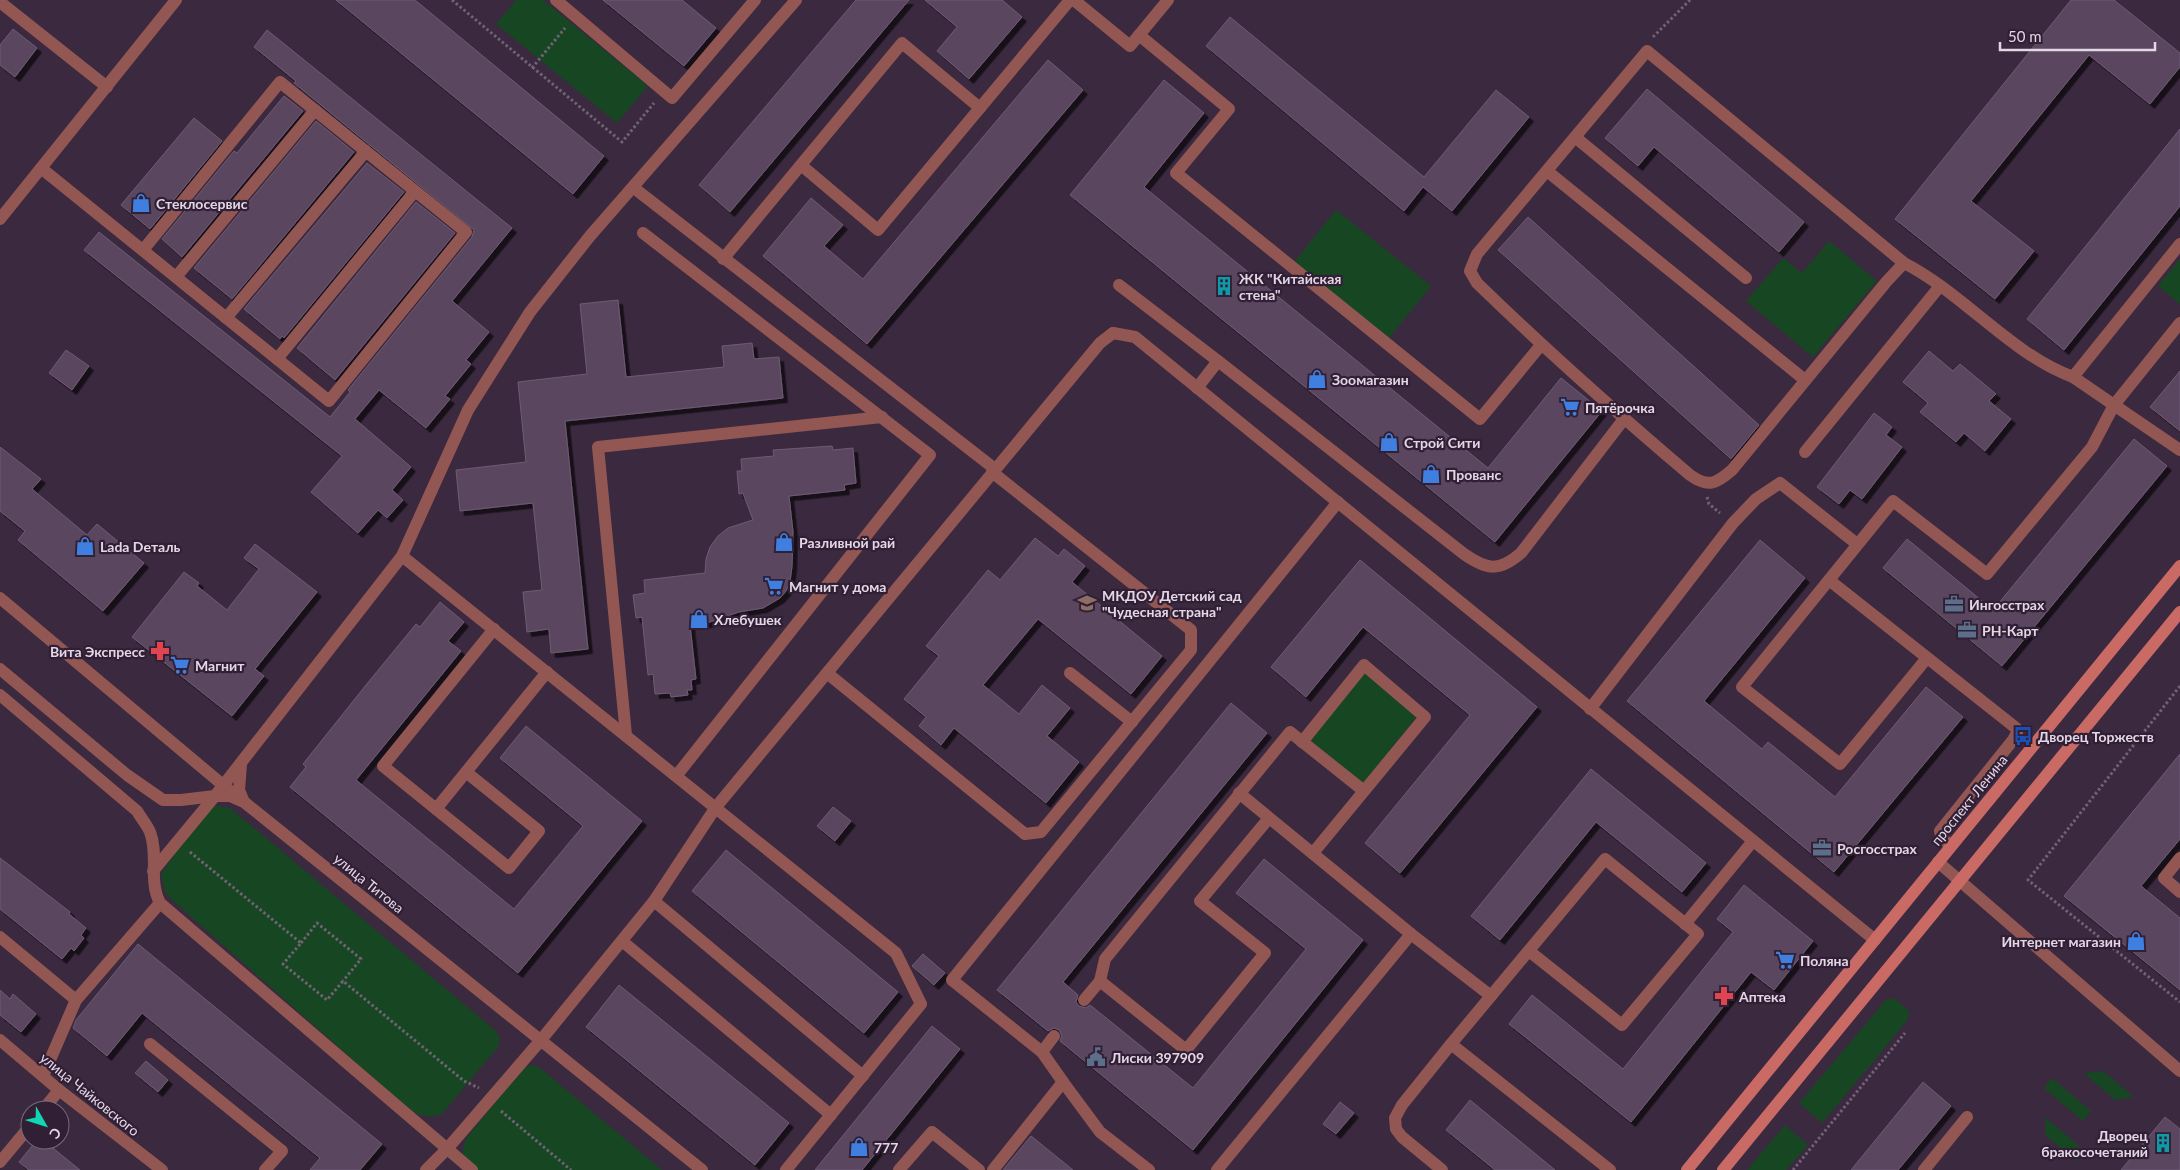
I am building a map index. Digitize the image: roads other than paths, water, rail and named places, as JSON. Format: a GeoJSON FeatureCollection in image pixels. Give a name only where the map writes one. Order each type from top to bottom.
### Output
{"type":"FeatureCollection","features":[{"type":"Feature","properties":{"kind":"main road","name":"проспект Ленина"},"geometry":{"type":"LineString","coordinates":[[1687,1170],[2180,566]]}},
{"type":"Feature","properties":{"kind":"main road"},"geometry":{"type":"LineString","coordinates":[[1723,1170],[2180,612]]}},
{"type":"Feature","properties":{"kind":"street"},"geometry":{"type":"LineString","coordinates":[[0,219],[176,0]]}},
{"type":"Feature","properties":{"kind":"street"},"geometry":{"type":"LineString","coordinates":[[556,0],[672,98],[755,0]]}},
{"type":"Feature","properties":{"kind":"street"},"geometry":{"type":"LineString","coordinates":[[153,871],[241,764],[402,556],[468,410],[530,312],[590,236],[634,188],[796,0]]}},
{"type":"Feature","properties":{"kind":"street"},"geometry":{"type":"LineString","coordinates":[[801,164],[878,230],[1070,0]]}},
{"type":"Feature","properties":{"kind":"street"},"geometry":{"type":"LineString","coordinates":[[1074,0],[1130,46],[1168,0]]}},
{"type":"Feature","properties":{"kind":"street"},"geometry":{"type":"LineString","coordinates":[[0,2],[106,87]]}},
{"type":"Feature","properties":{"kind":"street"},"geometry":{"type":"LineString","coordinates":[[1139,35],[1229,109],[1176,173],[1480,419],[1541,344]]}},
{"type":"Feature","properties":{"kind":"street"},"geometry":{"type":"LineString","coordinates":[[724,259],[902,43],[980,108]]}},
{"type":"Feature","properties":{"kind":"street"},"geometry":{"type":"LineString","coordinates":[[1904,263],[1887,281],[1732,470],[1722,479],[1708,484],[1701,483],[1690,475],[1624,419],[1477,284],[1470,271],[1477,254],[1647,51],[1904,263],[1921,272],[2032,355],[2055,370],[2073,377],[2180,450]]}},
{"type":"Feature","properties":{"kind":"street"},"geometry":{"type":"LineString","coordinates":[[41,168],[329,401],[466,232],[280,82],[143,250]]}},
{"type":"Feature","properties":{"kind":"street"},"geometry":{"type":"LineString","coordinates":[[176,277],[315,110]]}},
{"type":"Feature","properties":{"kind":"street"},"geometry":{"type":"LineString","coordinates":[[1576,137],[1746,278]]}},
{"type":"Feature","properties":{"kind":"street"},"geometry":{"type":"LineString","coordinates":[[226,318],[366,151]]}},
{"type":"Feature","properties":{"kind":"street"},"geometry":{"type":"LineString","coordinates":[[1547,172],[1805,380]]}},
{"type":"Feature","properties":{"kind":"street"},"geometry":{"type":"LineString","coordinates":[[634,188],[994,471],[1190,630],[1191,650],[1041,832],[1025,834],[827,673]]}},
{"type":"Feature","properties":{"kind":"street"},"geometry":{"type":"LineString","coordinates":[[277,359],[415,191]]}},
{"type":"Feature","properties":{"kind":"street"},"geometry":{"type":"LineString","coordinates":[[643,233],[930,455],[677,775]]}},
{"type":"Feature","properties":{"kind":"street"},"geometry":{"type":"LineString","coordinates":[[2073,377],[2180,244]]}},
{"type":"Feature","properties":{"kind":"street"},"geometry":{"type":"LineString","coordinates":[[1120,285],[1464,554],[1486,566],[1499,567],[1510,563],[1521,553],[1624,419]]}},
{"type":"Feature","properties":{"kind":"street"},"geometry":{"type":"LineString","coordinates":[[1805,452],[1940,286]]}},
{"type":"Feature","properties":{"kind":"street"},"geometry":{"type":"LineString","coordinates":[[1927,658],[1840,764],[1742,687],[1893,501],[1987,574],[2092,447],[2114,406],[2180,323]]}},
{"type":"Feature","properties":{"kind":"street"},"geometry":{"type":"LineString","coordinates":[[426,1170],[447,1149],[541,1040],[654,901],[716,808],[1100,342],[1113,333],[1135,337],[1874,940]]}},
{"type":"Feature","properties":{"kind":"street"},"geometry":{"type":"LineString","coordinates":[[1197,388],[1218,361]]}},
{"type":"Feature","properties":{"kind":"street"},"geometry":{"type":"LineString","coordinates":[[626,735],[598,447],[882,417]]}},
{"type":"Feature","properties":{"kind":"street"},"geometry":{"type":"LineString","coordinates":[[1590,709],[1733,523],[1756,499],[1780,483],[1857,544]]}},
{"type":"Feature","properties":{"kind":"street"},"geometry":{"type":"LineString","coordinates":[[1148,1170],[1100,1132],[1042,1052],[952,980],[1338,502]]}},
{"type":"Feature","properties":{"kind":"street"},"geometry":{"type":"LineString","coordinates":[[402,556],[677,775],[896,953],[921,1004],[786,1170]]}},
{"type":"Feature","properties":{"kind":"street"},"geometry":{"type":"LineString","coordinates":[[1829,580],[2016,728],[2017,733],[2013,740],[1940,832],[1942,838],[1951,846]]}},
{"type":"Feature","properties":{"kind":"street"},"geometry":{"type":"LineString","coordinates":[[0,598],[244,802]]}},
{"type":"Feature","properties":{"kind":"street"},"geometry":{"type":"LineString","coordinates":[[466,772],[539,831],[509,868],[383,766],[494,630]]}},
{"type":"Feature","properties":{"kind":"street"},"geometry":{"type":"LineString","coordinates":[[1302,742],[1364,665],[1425,716],[1312,853]]}},
{"type":"Feature","properties":{"kind":"street","name":"улица Титова"},"geometry":{"type":"LineString","coordinates":[[0,669],[150,792],[163,800],[230,796],[244,802],[702,1170]]}},
{"type":"Feature","properties":{"kind":"street"},"geometry":{"type":"LineString","coordinates":[[436,809],[547,672]]}},
{"type":"Feature","properties":{"kind":"street"},"geometry":{"type":"LineString","coordinates":[[1070,673],[1132,722]]}},
{"type":"Feature","properties":{"kind":"street"},"geometry":{"type":"LineString","coordinates":[[0,696],[136,811],[150,831],[153,847],[153,883],[160,903],[472,1170]]}},
{"type":"Feature","properties":{"kind":"street"},"geometry":{"type":"LineString","coordinates":[[1084,1000],[1100,981],[1105,959],[1290,732],[1364,791]]}},
{"type":"Feature","properties":{"kind":"street"},"geometry":{"type":"LineString","coordinates":[[241,764],[239,790],[244,802]]}},
{"type":"Feature","properties":{"kind":"street"},"geometry":{"type":"LineString","coordinates":[[1239,793],[1411,934],[1491,996]]}},
{"type":"Feature","properties":{"kind":"street"},"geometry":{"type":"LineString","coordinates":[[1100,981],[1186,1050],[1265,953],[1200,901],[1269,818]]}},
{"type":"Feature","properties":{"kind":"street"},"geometry":{"type":"LineString","coordinates":[[1685,924],[1753,841]]}},
{"type":"Feature","properties":{"kind":"street"},"geometry":{"type":"LineString","coordinates":[[2180,858],[2164,878],[2180,892]]}},
{"type":"Feature","properties":{"kind":"street"},"geometry":{"type":"LineString","coordinates":[[1442,1170],[1402,1137],[1396,1129],[1395,1118],[1402,1105],[1491,996],[1605,859],[1698,934],[1622,1025],[1529,951]]}},
{"type":"Feature","properties":{"kind":"street"},"geometry":{"type":"LineString","coordinates":[[1938,862],[2180,1071]]}},
{"type":"Feature","properties":{"kind":"street"},"geometry":{"type":"LineString","coordinates":[[654,901],[863,1076]]}},
{"type":"Feature","properties":{"kind":"street"},"geometry":{"type":"LineString","coordinates":[[43,1076],[76,1000],[160,903]]}},
{"type":"Feature","properties":{"kind":"street"},"geometry":{"type":"LineString","coordinates":[[1217,1170],[1411,934]]}},
{"type":"Feature","properties":{"kind":"street"},"geometry":{"type":"LineString","coordinates":[[0,937],[76,1000]]}},
{"type":"Feature","properties":{"kind":"street"},"geometry":{"type":"LineString","coordinates":[[622,941],[831,1115]]}},
{"type":"Feature","properties":{"kind":"street"},"geometry":{"type":"LineString","coordinates":[[1042,1052],[1054,1036]]}},
{"type":"Feature","properties":{"kind":"street","name":"улица Чайковского"},"geometry":{"type":"LineString","coordinates":[[0,1040],[59,1090],[162,1170]]}},
{"type":"Feature","properties":{"kind":"street"},"geometry":{"type":"LineString","coordinates":[[150,1044],[282,1151],[266,1170]]}},
{"type":"Feature","properties":{"kind":"street"},"geometry":{"type":"LineString","coordinates":[[1452,1044],[1610,1170]]}},
{"type":"Feature","properties":{"kind":"street"},"geometry":{"type":"LineString","coordinates":[[993,1170],[1063,1082]]}},
{"type":"Feature","properties":{"kind":"street"},"geometry":{"type":"LineString","coordinates":[[51,1100],[59,1090]]}},
{"type":"Feature","properties":{"kind":"street"},"geometry":{"type":"LineString","coordinates":[[1924,1170],[1967,1117]]}},
{"type":"Feature","properties":{"kind":"street"},"geometry":{"type":"LineString","coordinates":[[899,1170],[932,1132],[979,1170]]}},
{"type":"Feature","properties":{"kind":"street"},"geometry":{"type":"LineString","coordinates":[[0,1162],[20,1138]]}},
{"type":"Feature","properties":{"kind":"place","name":"Стеклосервис"},"geometry":{"type":"Point","coordinates":[141,203]}},
{"type":"Feature","properties":{"kind":"place","name":"ЖК \"Китайская стена\""},"geometry":{"type":"Point","coordinates":[1224,286]}},
{"type":"Feature","properties":{"kind":"place","name":"Зоомагазин"},"geometry":{"type":"Point","coordinates":[1317,379]}},
{"type":"Feature","properties":{"kind":"place","name":"Пятёрочка"},"geometry":{"type":"Point","coordinates":[1570,407]}},
{"type":"Feature","properties":{"kind":"place","name":"Строй Сити"},"geometry":{"type":"Point","coordinates":[1389,442]}},
{"type":"Feature","properties":{"kind":"place","name":"Прованс"},"geometry":{"type":"Point","coordinates":[1431,474]}},
{"type":"Feature","properties":{"kind":"place","name":"Разливной рай"},"geometry":{"type":"Point","coordinates":[784,542]}},
{"type":"Feature","properties":{"kind":"place","name":"Lada Dеталь"},"geometry":{"type":"Point","coordinates":[85,546]}},
{"type":"Feature","properties":{"kind":"place","name":"Магнит у дома"},"geometry":{"type":"Point","coordinates":[774,586]}},
{"type":"Feature","properties":{"kind":"place","name":"МКДОУ Детский сад \"Чудесная страна\""},"geometry":{"type":"Point","coordinates":[1087,603]}},
{"type":"Feature","properties":{"kind":"place","name":"Ингосстрах"},"geometry":{"type":"Point","coordinates":[1954,604]}},
{"type":"Feature","properties":{"kind":"place","name":"Хлебушек"},"geometry":{"type":"Point","coordinates":[699,619]}},
{"type":"Feature","properties":{"kind":"place","name":"РН-Карт"},"geometry":{"type":"Point","coordinates":[1967,630]}},
{"type":"Feature","properties":{"kind":"place","name":"Вита Экспресс"},"geometry":{"type":"Point","coordinates":[160,651]}},
{"type":"Feature","properties":{"kind":"place","name":"Магнит"},"geometry":{"type":"Point","coordinates":[180,665]}},
{"type":"Feature","properties":{"kind":"place","name":"Дворец Торжеств"},"geometry":{"type":"Point","coordinates":[2023,736]}},
{"type":"Feature","properties":{"kind":"place","name":"Росгосстрах"},"geometry":{"type":"Point","coordinates":[1822,848]}},
{"type":"Feature","properties":{"kind":"place","name":"Интернет магазин"},"geometry":{"type":"Point","coordinates":[2136,941]}},
{"type":"Feature","properties":{"kind":"place","name":"Поляна"},"geometry":{"type":"Point","coordinates":[1785,960]}},
{"type":"Feature","properties":{"kind":"place","name":"Аптека"},"geometry":{"type":"Point","coordinates":[1724,996]}},
{"type":"Feature","properties":{"kind":"place","name":"Лиски 397909"},"geometry":{"type":"Point","coordinates":[1096,1057]}},
{"type":"Feature","properties":{"kind":"place","name":"Дворец бракосочетаний"},"geometry":{"type":"Point","coordinates":[2163,1143]}},
{"type":"Feature","properties":{"kind":"place","name":"777"},"geometry":{"type":"Point","coordinates":[859,1147]}}]}
